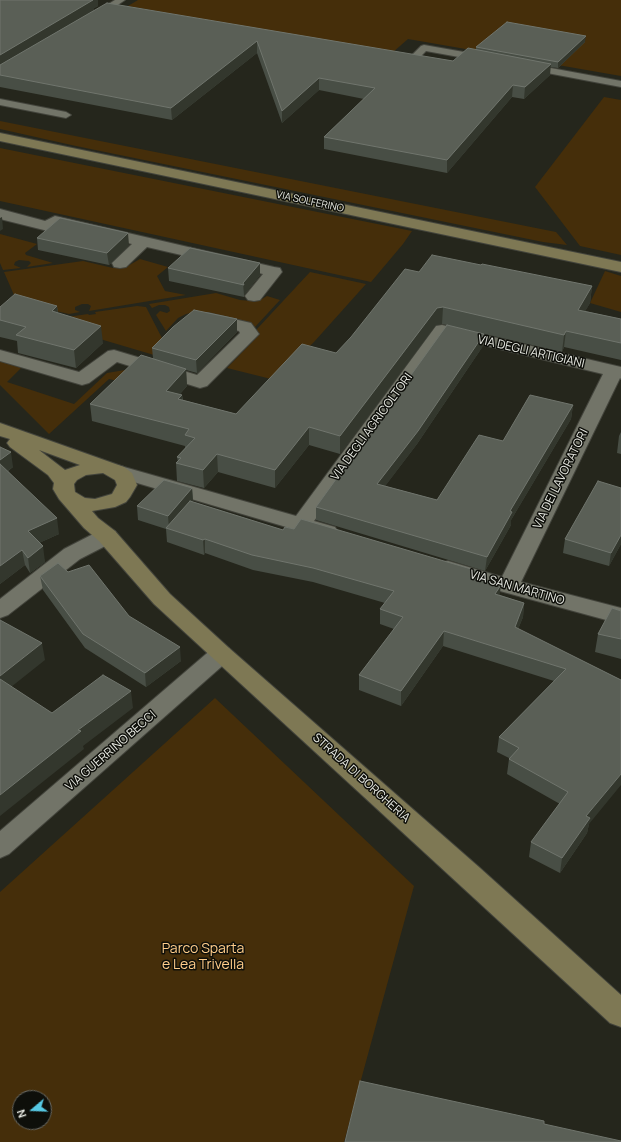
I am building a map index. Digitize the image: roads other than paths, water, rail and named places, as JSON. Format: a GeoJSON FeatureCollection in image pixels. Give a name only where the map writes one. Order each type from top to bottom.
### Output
{"type":"FeatureCollection","features":[{"type":"Feature","properties":{"kind":"street","name":"VIA SOLFERINO"},"geometry":{"type":"LineString","coordinates":[[0,137],[621,267]]}},
{"type":"Feature","properties":{"kind":"street"},"geometry":{"type":"LineString","coordinates":[[0,214],[48,226],[55,221],[274,272],[254,296]]}},
{"type":"Feature","properties":{"kind":"street"},"geometry":{"type":"LineString","coordinates":[[120,264],[143,242]]}},
{"type":"Feature","properties":{"kind":"street"},"geometry":{"type":"LineString","coordinates":[[0,355],[82,379],[114,355],[200,382],[250,334],[245,327],[197,315],[192,316]]}},
{"type":"Feature","properties":{"kind":"street","name":"VIA DEGLI ARTIGIANI"},"geometry":{"type":"LineString","coordinates":[[442,330],[617,372]]}},
{"type":"Feature","properties":{"kind":"street","name":"VIA DEGLI AGRICOLTORI"},"geometry":{"type":"LineString","coordinates":[[301,524],[442,330]]}},
{"type":"Feature","properties":{"kind":"street","name":"VIA DEI LAVORATORI"},"geometry":{"type":"LineString","coordinates":[[508,586],[617,372]]}},
{"type":"Feature","properties":{"kind":"street","name":"STRADA DI BORGHERIA"},"geometry":{"type":"LineString","coordinates":[[0,430],[110,469]]}},
{"type":"Feature","properties":{"kind":"street","name":"STRADA DI BORGHERIA"},"geometry":{"type":"LineString","coordinates":[[0,430],[50,467],[91,523],[107,536],[162,599],[221,654],[470,876],[621,1014]]}},
{"type":"Feature","properties":{"kind":"street"},"geometry":{"type":"LineString","coordinates":[[183,490],[145,489],[121,495],[108,503],[95,505],[82,504],[68,492],[70,476],[79,471],[91,468],[110,469],[183,490],[301,524],[345,537]]}},
{"type":"Feature","properties":{"kind":"street"},"geometry":{"type":"LineString","coordinates":[[0,610],[72,554],[107,536],[111,509],[127,485],[124,477],[110,469]]}},
{"type":"Feature","properties":{"kind":"street","name":"VIA SAN MARTINO"},"geometry":{"type":"LineString","coordinates":[[427,562],[508,586],[621,616]]}},
{"type":"Feature","properties":{"kind":"street","name":"VIA GUERRINO BECCI"},"geometry":{"type":"LineString","coordinates":[[0,847],[221,654]]}},
{"type":"Feature","properties":{"kind":"lane"},"geometry":{"type":"LineString","coordinates":[[87,21],[121,0]]}},
{"type":"Feature","properties":{"kind":"lane"},"geometry":{"type":"LineString","coordinates":[[107,8],[122,11]]}},
{"type":"Feature","properties":{"kind":"lane"},"geometry":{"type":"LineString","coordinates":[[389,56],[413,60],[424,48],[494,60]]}},
{"type":"Feature","properties":{"kind":"lane"},"geometry":{"type":"LineString","coordinates":[[517,64],[621,84]]}},
{"type":"Feature","properties":{"kind":"lane"},"geometry":{"type":"LineString","coordinates":[[0,102],[66,115]]}},
{"type":"Feature","properties":{"kind":"park label","name":"Parco Sparta e Lea Trivella"},"geometry":{"type":"Point","coordinates":[203,958]}}]}
